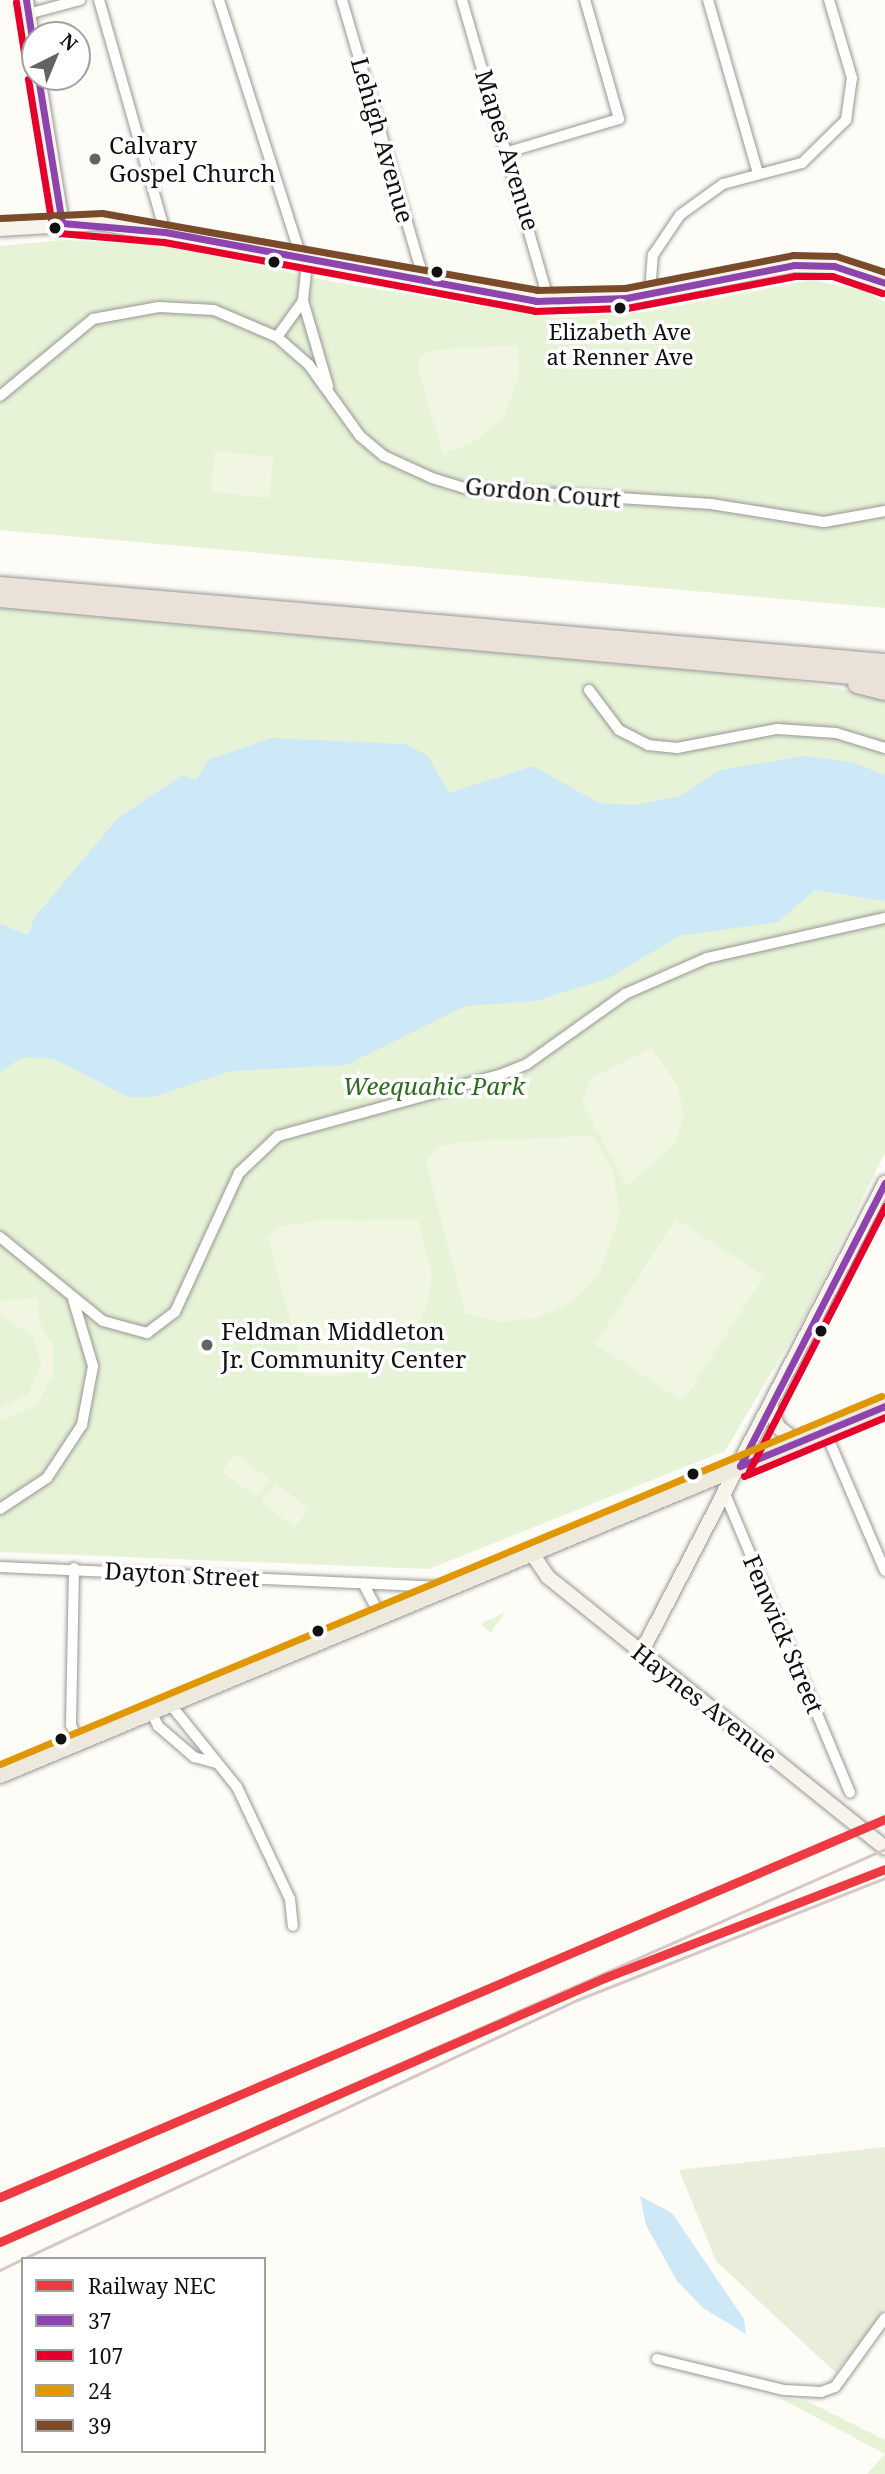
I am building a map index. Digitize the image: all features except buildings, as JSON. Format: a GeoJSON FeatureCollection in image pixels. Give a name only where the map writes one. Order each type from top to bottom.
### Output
{"type":"FeatureCollection","features":[{"type":"Feature","properties":{"kind":"highway"},"geometry":{"type":"LineString","coordinates":[[0,586],[885,663]]}},
{"type":"Feature","properties":{"kind":"highway"},"geometry":{"type":"LineString","coordinates":[[0,598],[754,664],[885,678]]}},
{"type":"Feature","properties":{"kind":"highway"},"geometry":{"type":"LineString","coordinates":[[754,664],[885,691]]}},
{"type":"Feature","properties":{"kind":"main road"},"geometry":{"type":"LineString","coordinates":[[40,91],[62,223]]}},
{"type":"Feature","properties":{"kind":"main road"},"geometry":{"type":"LineString","coordinates":[[0,229],[62,223],[164,232],[300,260],[549,301],[650,294],[794,265],[834,267],[885,283]]}},
{"type":"Feature","properties":{"kind":"main road"},"geometry":{"type":"LineString","coordinates":[[642,1653],[885,1183]]}},
{"type":"Feature","properties":{"kind":"main road"},"geometry":{"type":"LineString","coordinates":[[0,1775],[885,1406]]}},
{"type":"Feature","properties":{"kind":"main road"},"geometry":{"type":"LineString","coordinates":[[771,1408],[778,1427],[797,1442]]}},
{"type":"Feature","properties":{"kind":"main road","name":"Haynes Avenue"},"geometry":{"type":"LineString","coordinates":[[531,1552],[548,1577],[885,1848]]}},
{"type":"Feature","properties":{"kind":"street"},"geometry":{"type":"LineString","coordinates":[[27,7],[80,0]]}},
{"type":"Feature","properties":{"kind":"street"},"geometry":{"type":"LineString","coordinates":[[99,0],[164,232]]}},
{"type":"Feature","properties":{"kind":"street"},"geometry":{"type":"LineString","coordinates":[[219,0],[300,260],[303,301],[330,393]]}},
{"type":"Feature","properties":{"kind":"street","name":"Lehigh Avenue"},"geometry":{"type":"LineString","coordinates":[[342,0],[420,266],[419,281]]}},
{"type":"Feature","properties":{"kind":"street","name":"Mapes Avenue"},"geometry":{"type":"LineString","coordinates":[[462,0],[549,301]]}},
{"type":"Feature","properties":{"kind":"street"},"geometry":{"type":"LineString","coordinates":[[508,152],[619,119],[585,0]]}},
{"type":"Feature","properties":{"kind":"street"},"geometry":{"type":"LineString","coordinates":[[708,0],[758,173]]}},
{"type":"Feature","properties":{"kind":"street"},"geometry":{"type":"LineString","coordinates":[[650,294],[653,255],[680,215],[723,184],[802,163],[846,120],[852,78],[829,0]]}},
{"type":"Feature","properties":{"kind":"street"},"geometry":{"type":"LineString","coordinates":[[277,337],[303,301]]}},
{"type":"Feature","properties":{"kind":"street","name":"Gordon Court"},"geometry":{"type":"LineString","coordinates":[[0,396],[93,319],[159,307],[206,309],[277,337],[384,456],[465,488],[711,504],[824,523],[885,511]]}},
{"type":"Feature","properties":{"kind":"street"},"geometry":{"type":"LineString","coordinates":[[589,690],[619,730],[648,745],[677,748],[777,729],[836,733],[885,748]]}},
{"type":"Feature","properties":{"kind":"street"},"geometry":{"type":"LineString","coordinates":[[0,1237],[73,1298],[119,1330],[147,1334],[175,1312],[239,1173],[290,1130],[500,1075],[527,1064],[625,994],[706,958],[885,918]]}},
{"type":"Feature","properties":{"kind":"street"},"geometry":{"type":"LineString","coordinates":[[0,1509],[47,1478],[82,1426],[92,1354],[73,1298]]}},
{"type":"Feature","properties":{"kind":"street"},"geometry":{"type":"LineString","coordinates":[[825,1431],[885,1571]]}},
{"type":"Feature","properties":{"kind":"street","name":"Fenwick Street"},"geometry":{"type":"LineString","coordinates":[[717,1475],[850,1792]]}},
{"type":"Feature","properties":{"kind":"street","name":"Dayton Street"},"geometry":{"type":"LineString","coordinates":[[0,1567],[74,1568],[448,1588]]}},
{"type":"Feature","properties":{"kind":"street"},"geometry":{"type":"LineString","coordinates":[[74,1568],[72,1725],[79,1742]]}},
{"type":"Feature","properties":{"kind":"street"},"geometry":{"type":"LineString","coordinates":[[364,1585],[381,1617]]}},
{"type":"Feature","properties":{"kind":"street"},"geometry":{"type":"LineString","coordinates":[[170,1704],[237,1787],[290,1899],[293,1926]]}},
{"type":"Feature","properties":{"kind":"street"},"geometry":{"type":"LineString","coordinates":[[151,1711],[158,1726],[194,1757],[217,1763]]}},
{"type":"Feature","properties":{"kind":"street"},"geometry":{"type":"LineString","coordinates":[[657,2359],[793,2392],[827,2391],[841,2377],[885,2318]]}},
{"type":"Feature","properties":{"kind":"green space"},"geometry":{"type":"Polygon","coordinates":[[[64,240],[163,245],[334,282],[555,318],[645,312],[812,280],[863,290],[885,302],[885,608],[0,530],[0,246],[64,240]]]}},
{"type":"Feature","properties":{"kind":"green space"},"geometry":{"type":"Polygon","coordinates":[[[518,345],[519,377],[504,416],[474,442],[443,454],[418,370],[420,357],[432,350],[518,345]]]}},
{"type":"Feature","properties":{"kind":"green space"},"geometry":{"type":"Polygon","coordinates":[[[215,451],[274,457],[269,498],[211,492],[215,451]]]}},
{"type":"Feature","properties":{"kind":"green space","name":"Weequahic Park"},"geometry":{"type":"Polygon","coordinates":[[[0,608],[778,678],[885,697],[885,1153],[806,1314],[725,1451],[429,1569],[0,1552],[0,608]]]}},
{"type":"Feature","properties":{"kind":"green space"},"geometry":{"type":"Polygon","coordinates":[[[652,1048],[678,1087],[684,1115],[675,1144],[626,1186],[582,1102],[591,1079],[652,1048]]]}},
{"type":"Feature","properties":{"kind":"green space"},"geometry":{"type":"Polygon","coordinates":[[[593,1136],[613,1170],[620,1216],[598,1277],[570,1303],[537,1318],[501,1322],[465,1313],[426,1162],[437,1147],[458,1142],[593,1136]]]}},
{"type":"Feature","properties":{"kind":"green space"},"geometry":{"type":"Polygon","coordinates":[[[418,1219],[432,1274],[428,1303],[413,1333],[371,1367],[337,1377],[305,1375],[268,1238],[276,1227],[323,1220],[418,1219]]]}},
{"type":"Feature","properties":{"kind":"green space"},"geometry":{"type":"Polygon","coordinates":[[[676,1219],[764,1276],[683,1401],[595,1344],[676,1219]]]}},
{"type":"Feature","properties":{"kind":"green space"},"geometry":{"type":"Polygon","coordinates":[[[37,1298],[39,1321],[53,1346],[53,1375],[37,1405],[0,1421],[0,1408],[28,1394],[41,1365],[34,1337],[0,1315],[0,1301],[37,1298]]]}},
{"type":"Feature","properties":{"kind":"green space"},"geometry":{"type":"Polygon","coordinates":[[[235,1454],[270,1479],[257,1497],[222,1472],[235,1454]]]}},
{"type":"Feature","properties":{"kind":"green space"},"geometry":{"type":"Polygon","coordinates":[[[276,1483],[309,1509],[294,1528],[261,1502],[276,1483]]]}},
{"type":"Feature","properties":{"kind":"green space"},"geometry":{"type":"Polygon","coordinates":[[[504,1613],[491,1633],[481,1624],[482,1623],[504,1613]]]}},
{"type":"Feature","properties":{"kind":"green space"},"geometry":{"type":"Polygon","coordinates":[[[885,2147],[885,2309],[836,2373],[716,2261],[679,2170],[885,2147]]]}},
{"type":"Feature","properties":{"kind":"green space"},"geometry":{"type":"Polygon","coordinates":[[[780,2398],[807,2401],[885,2440],[885,2454],[780,2398]]]}},
{"type":"Feature","properties":{"kind":"green space"},"geometry":{"type":"Polygon","coordinates":[[[885,2454],[885,2474],[867,2474],[885,2454]]]}},
{"type":"Feature","properties":{"kind":"water"},"geometry":{"type":"Polygon","coordinates":[[[271,738],[406,744],[428,756],[449,793],[533,766],[599,803],[635,805],[680,796],[720,770],[805,756],[852,762],[885,775],[885,901],[815,890],[778,922],[679,936],[609,978],[536,1001],[465,1006],[346,1065],[230,1071],[152,1097],[128,1097],[54,1059],[23,1057],[0,1072],[0,924],[28,935],[34,918],[118,818],[182,775],[196,780],[208,760],[271,738]]]}},
{"type":"Feature","properties":{"kind":"water"},"geometry":{"type":"Polygon","coordinates":[[[640,2196],[672,2213],[744,2319],[746,2334],[703,2308],[677,2281],[646,2225],[640,2196]]]}},
{"type":"Feature","properties":{"kind":"railway"},"geometry":{"type":"LineString","coordinates":[[0,2240],[885,1849]]}},
{"type":"Feature","properties":{"kind":"railway"},"geometry":{"type":"LineString","coordinates":[[27,2257],[577,2000],[885,1878]]}},
{"type":"Feature","properties":{"kind":"railway"},"geometry":{"type":"LineString","coordinates":[[0,2270],[21,2260]]}},
{"type":"Feature","properties":{"kind":"rail line","name":"NEC"},"geometry":{"type":"LineString","coordinates":[[0,2197],[885,1819]]}},
{"type":"Feature","properties":{"kind":"rail line","name":"NEC"},"geometry":{"type":"LineString","coordinates":[[0,2242],[604,1978],[885,1869]]}},
{"type":"Feature","properties":{"kind":"transit line","name":"37"},"geometry":{"type":"LineString","coordinates":[[26,0],[29,21]]}},
{"type":"Feature","properties":{"kind":"transit line","name":"107"},"geometry":{"type":"LineString","coordinates":[[16,2],[21,34]]}},
{"type":"Feature","properties":{"kind":"transit line","name":"107"},"geometry":{"type":"LineString","coordinates":[[30,91],[52,225],[59,233],[164,242],[535,311],[627,308],[795,276],[832,276],[882,293]]}},
{"type":"Feature","properties":{"kind":"transit line","name":"37"},"geometry":{"type":"LineString","coordinates":[[40,91],[62,223],[165,232],[536,301],[626,298],[794,265],[834,266],[885,283]]}},
{"type":"Feature","properties":{"kind":"transit line","name":"39"},"geometry":{"type":"LineString","coordinates":[[0,218],[102,213],[537,290],[625,288],[793,255],[836,256],[885,272]]}},
{"type":"Feature","properties":{"kind":"transit line","name":"37"},"geometry":{"type":"LineString","coordinates":[[740,1466],[885,1183]]}},
{"type":"Feature","properties":{"kind":"transit line","name":"107"},"geometry":{"type":"LineString","coordinates":[[749,1471],[885,1206]]}},
{"type":"Feature","properties":{"kind":"transit line","name":"24"},"geometry":{"type":"LineString","coordinates":[[0,1764],[881,1396]]}},
{"type":"Feature","properties":{"kind":"transit line","name":"37"},"geometry":{"type":"LineString","coordinates":[[740,1466],[885,1406]]}},
{"type":"Feature","properties":{"kind":"transit line","name":"107"},"geometry":{"type":"LineString","coordinates":[[744,1476],[885,1417]]}},
{"type":"Feature","properties":{"kind":"place","name":"Calvary Gospel Church"},"geometry":{"type":"Point","coordinates":[95,159]}},
{"type":"Feature","properties":{"kind":"place","name":"Elizabeth Ave at Renner Ave"},"geometry":{"type":"Point","coordinates":[620,308]}},
{"type":"Feature","properties":{"kind":"place","name":"Feldman Middleton Jr. Community Center"},"geometry":{"type":"Point","coordinates":[207,1345]}}]}
